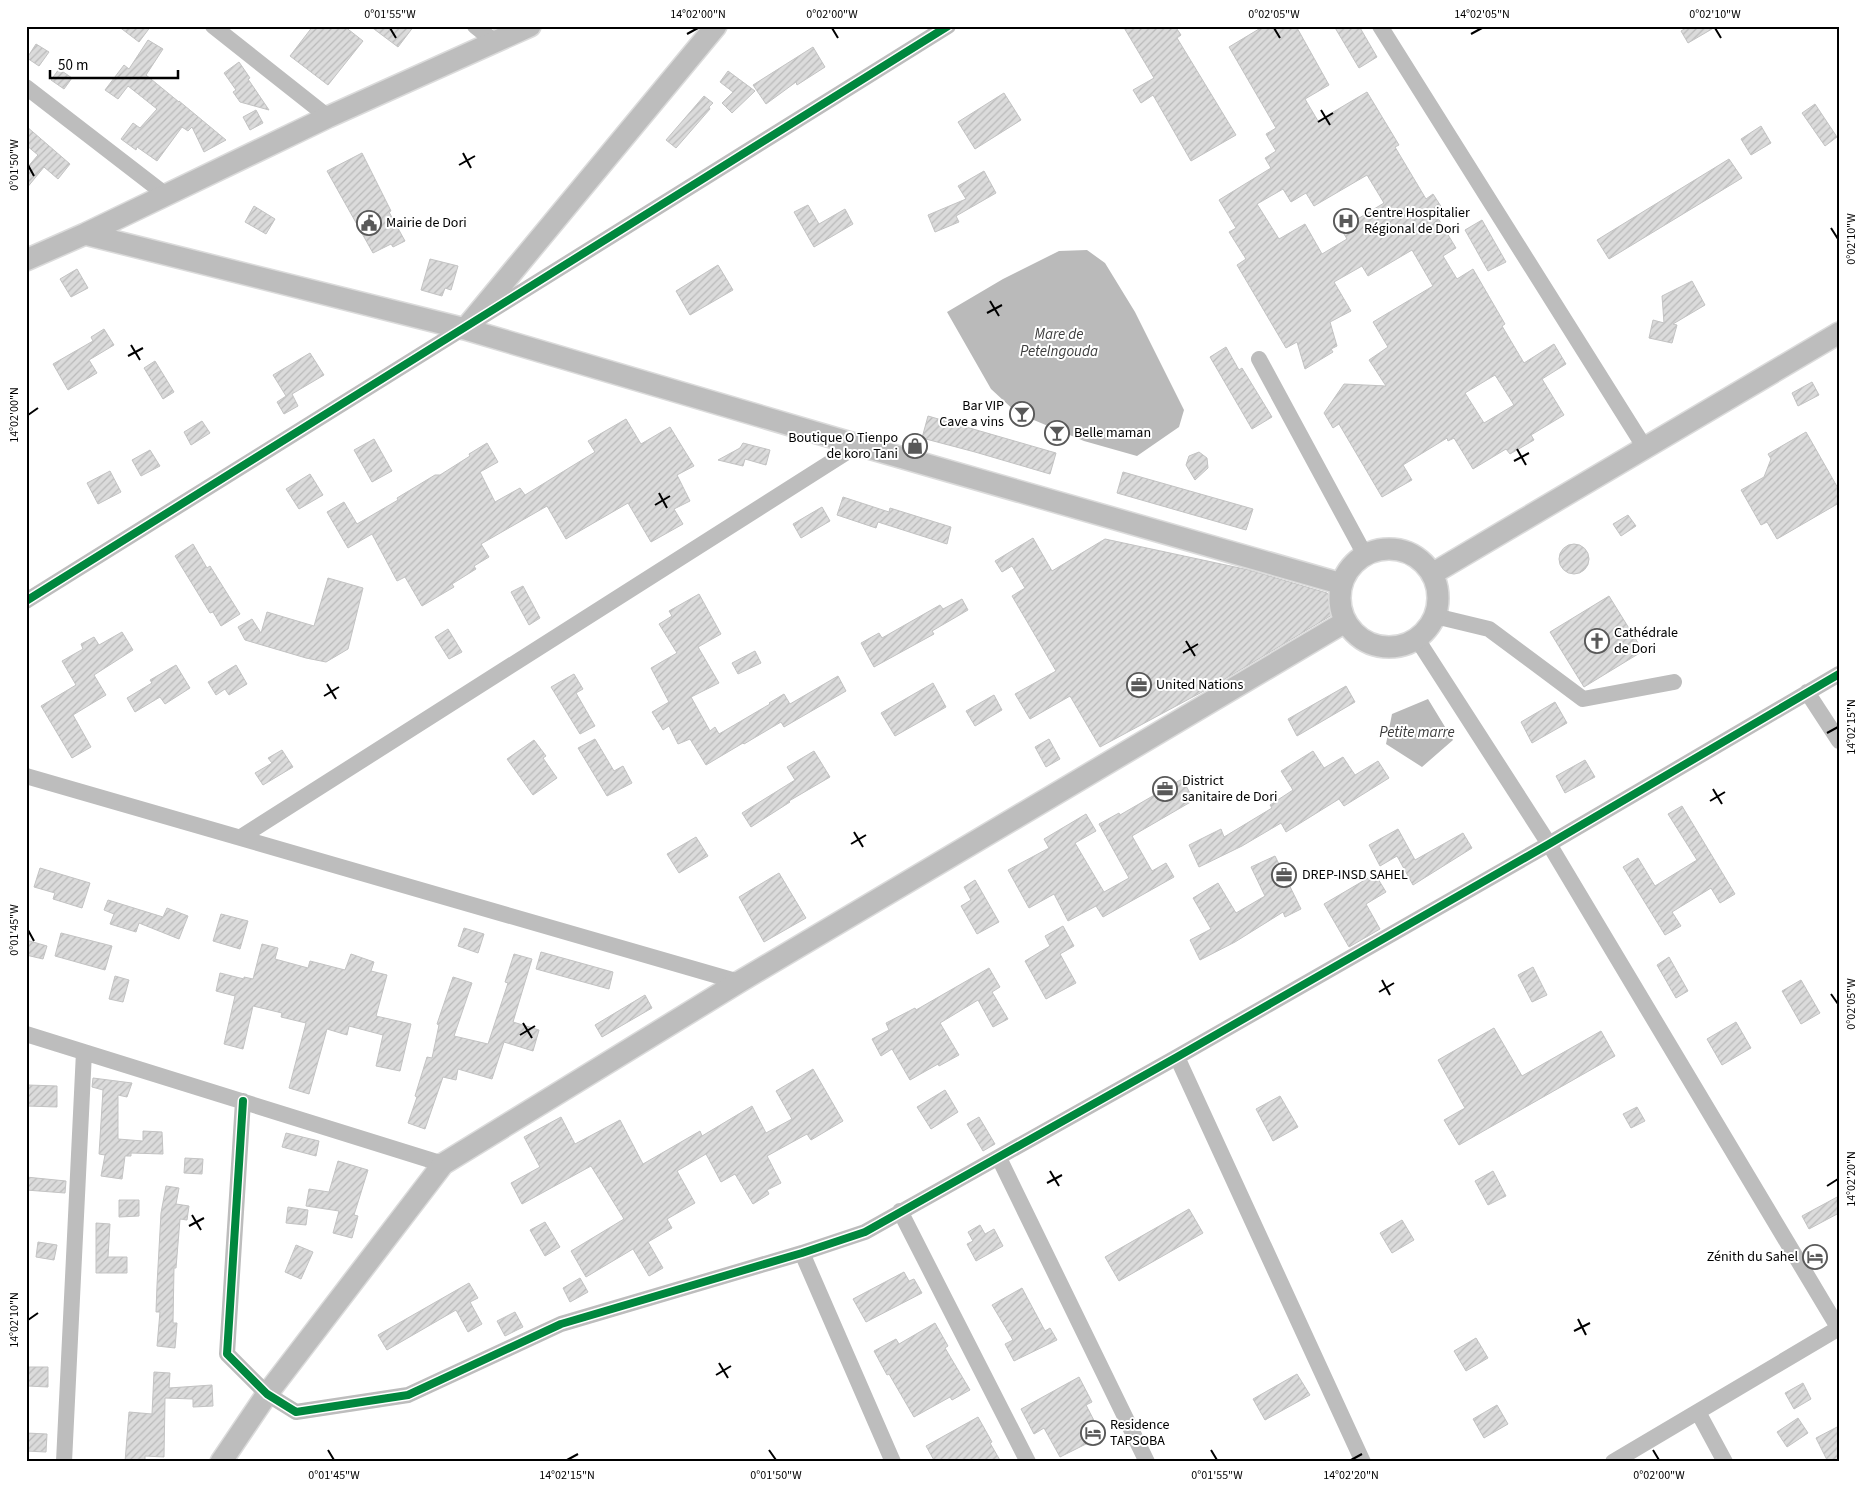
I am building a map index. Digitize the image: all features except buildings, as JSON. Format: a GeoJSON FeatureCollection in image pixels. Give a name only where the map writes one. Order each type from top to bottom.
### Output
{"type":"FeatureCollection","features":[{"type":"Feature","properties":{"kind":"main road"},"geometry":{"type":"LineString","coordinates":[[26,260],[85,234],[328,117],[495,34],[530,26]]}},
{"type":"Feature","properties":{"kind":"main road"},"geometry":{"type":"LineString","coordinates":[[464,329],[716,26]]}},
{"type":"Feature","properties":{"kind":"main road"},"geometry":{"type":"LineString","coordinates":[[85,234],[464,329],[858,445],[1342,584]]}},
{"type":"Feature","properties":{"kind":"main road"},"geometry":{"type":"LineString","coordinates":[[1432,574],[1839,333]]}},
{"type":"Feature","properties":{"kind":"main road"},"geometry":{"type":"LineString","coordinates":[[1384,549],[1403,551],[1420,559],[1432,574],[1438,587],[1439,602],[1435,616],[1428,629],[1417,639],[1402,646],[1385,648],[1369,644],[1355,635],[1345,622],[1340,603],[1342,584],[1351,567],[1365,555],[1384,549]]}},
{"type":"Feature","properties":{"kind":"main road"},"geometry":{"type":"LineString","coordinates":[[226,1460],[268,1394],[443,1164],[739,982],[1345,622]]}},
{"type":"Feature","properties":{"kind":"street"},"geometry":{"type":"LineString","coordinates":[[212,26],[328,117]]}},
{"type":"Feature","properties":{"kind":"street"},"geometry":{"type":"LineString","coordinates":[[475,26],[495,34]]}},
{"type":"Feature","properties":{"kind":"street"},"geometry":{"type":"LineString","coordinates":[[26,601],[948,26]]}},
{"type":"Feature","properties":{"kind":"street"},"geometry":{"type":"LineString","coordinates":[[1380,26],[1645,448]]}},
{"type":"Feature","properties":{"kind":"street"},"geometry":{"type":"LineString","coordinates":[[26,88],[166,195]]}},
{"type":"Feature","properties":{"kind":"street"},"geometry":{"type":"LineString","coordinates":[[1259,359],[1365,555]]}},
{"type":"Feature","properties":{"kind":"street"},"geometry":{"type":"LineString","coordinates":[[241,837],[858,445]]}},
{"type":"Feature","properties":{"kind":"street"},"geometry":{"type":"LineString","coordinates":[[1435,616],[1489,629],[1583,699],[1674,682]]}},
{"type":"Feature","properties":{"kind":"street"},"geometry":{"type":"LineString","coordinates":[[1417,639],[1549,844],[1838,1328],[1613,1462]]}},
{"type":"Feature","properties":{"kind":"street"},"geometry":{"type":"LineString","coordinates":[[243,1101],[227,1354],[268,1394],[296,1412],[408,1395],[561,1324],[802,1253],[865,1232],[999,1158],[1549,844],[1839,674]]}},
{"type":"Feature","properties":{"kind":"street"},"geometry":{"type":"LineString","coordinates":[[1807,692],[1839,741]]}},
{"type":"Feature","properties":{"kind":"street"},"geometry":{"type":"LineString","coordinates":[[26,776],[739,982]]}},
{"type":"Feature","properties":{"kind":"street"},"geometry":{"type":"LineString","coordinates":[[26,1034],[443,1164]]}},
{"type":"Feature","properties":{"kind":"street"},"geometry":{"type":"LineString","coordinates":[[64,1462],[84,1052]]}},
{"type":"Feature","properties":{"kind":"street"},"geometry":{"type":"LineString","coordinates":[[1177,1057],[1363,1462]]}},
{"type":"Feature","properties":{"kind":"street"},"geometry":{"type":"LineString","coordinates":[[999,1158],[1147,1462]]}},
{"type":"Feature","properties":{"kind":"street"},"geometry":{"type":"LineString","coordinates":[[900,1211],[1028,1462]]}},
{"type":"Feature","properties":{"kind":"street"},"geometry":{"type":"LineString","coordinates":[[802,1253],[893,1462]]}},
{"type":"Feature","properties":{"kind":"street"},"geometry":{"type":"LineString","coordinates":[[1698,1412],[1725,1462]]}},
{"type":"Feature","properties":{"kind":"water","name":"Mare de Petelngouda"},"geometry":{"type":"Polygon","coordinates":[[[1087,250],[1105,263],[1135,312],[1184,410],[1179,427],[1137,456],[1084,441],[1017,413],[991,389],[947,312],[1003,279],[1059,251],[1087,250]]]}},
{"type":"Feature","properties":{"kind":"water","name":"Petite marre"},"geometry":{"type":"Polygon","coordinates":[[[1428,699],[1453,740],[1422,767],[1386,744],[1392,714],[1428,699]]]}},
{"type":"Feature","properties":{"kind":"cycle path"},"geometry":{"type":"LineString","coordinates":[[26,601],[948,26]]}},
{"type":"Feature","properties":{"kind":"cycle path"},"geometry":{"type":"LineString","coordinates":[[243,1101],[227,1354],[267,1394],[296,1412],[408,1395],[561,1324],[802,1253],[865,1232],[1177,1057],[1549,844],[1839,674]]}},
{"type":"Feature","properties":{"kind":"place","name":"Centre Hospitalier Régional de Dori"},"geometry":{"type":"Point","coordinates":[1346,221]}},
{"type":"Feature","properties":{"kind":"place","name":"Mairie de Dori"},"geometry":{"type":"Point","coordinates":[369,223]}},
{"type":"Feature","properties":{"kind":"place","name":"Bar VIP Cave a vins"},"geometry":{"type":"Point","coordinates":[1022,414]}},
{"type":"Feature","properties":{"kind":"place","name":"Belle maman"},"geometry":{"type":"Point","coordinates":[1057,433]}},
{"type":"Feature","properties":{"kind":"place","name":"Boutique O Tienpo de koro Tani"},"geometry":{"type":"Point","coordinates":[915,446]}},
{"type":"Feature","properties":{"kind":"place","name":"Cathédrale de Dori"},"geometry":{"type":"Point","coordinates":[1597,641]}},
{"type":"Feature","properties":{"kind":"place","name":"United Nations"},"geometry":{"type":"Point","coordinates":[1139,685]}},
{"type":"Feature","properties":{"kind":"place","name":"District sanitaire de Dori"},"geometry":{"type":"Point","coordinates":[1165,789]}},
{"type":"Feature","properties":{"kind":"place","name":"DREP-INSD SAHEL"},"geometry":{"type":"Point","coordinates":[1284,875]}},
{"type":"Feature","properties":{"kind":"place","name":"Zénith du Sahel"},"geometry":{"type":"Point","coordinates":[1815,1257]}},
{"type":"Feature","properties":{"kind":"place","name":"Residence TAPSOBA"},"geometry":{"type":"Point","coordinates":[1093,1433]}}]}
